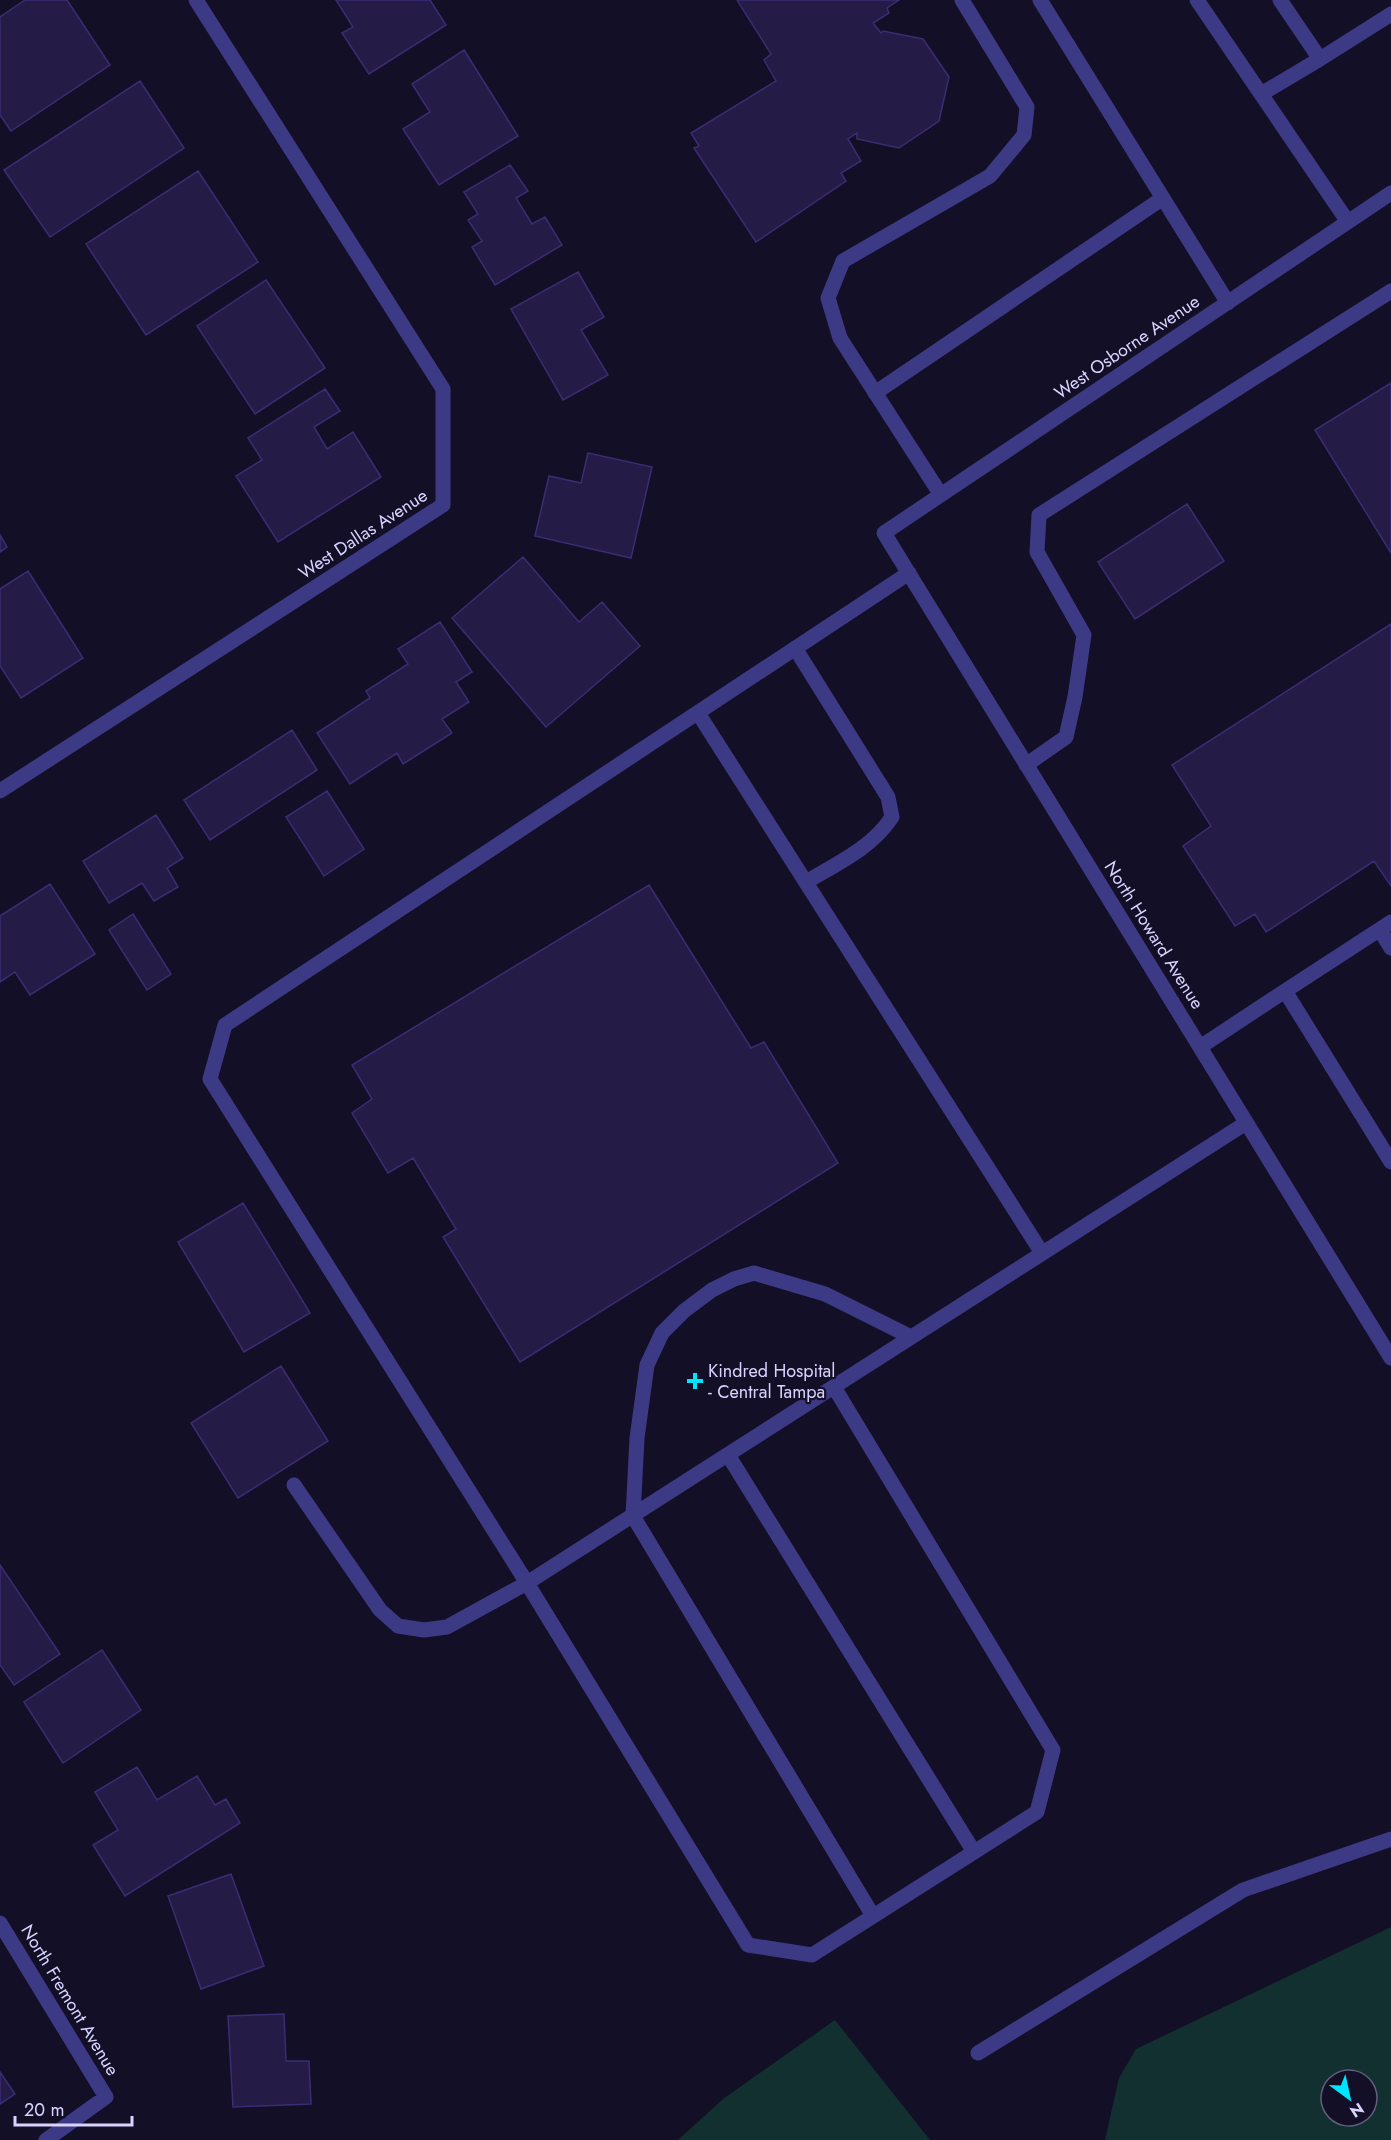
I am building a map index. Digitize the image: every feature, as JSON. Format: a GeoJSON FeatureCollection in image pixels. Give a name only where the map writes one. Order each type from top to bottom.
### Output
{"type":"FeatureCollection","features":[{"type":"Feature","properties":{"kind":"street","name":"West Dallas Avenue"},"geometry":{"type":"LineString","coordinates":[[0,791],[443,505],[443,389],[196,0]]}},
{"type":"Feature","properties":{"kind":"street"},"geometry":{"type":"LineString","coordinates":[[941,495],[840,338],[828,298],[843,261],[990,176],[1024,135],[1027,107],[962,0]]}},
{"type":"Feature","properties":{"kind":"street"},"geometry":{"type":"LineString","coordinates":[[1040,0],[1228,303]]}},
{"type":"Feature","properties":{"kind":"street"},"geometry":{"type":"LineString","coordinates":[[1197,0],[1348,222]]}},
{"type":"Feature","properties":{"kind":"street"},"geometry":{"type":"LineString","coordinates":[[1280,0],[1320,59]]}},
{"type":"Feature","properties":{"kind":"street"},"geometry":{"type":"LineString","coordinates":[[1261,94],[1391,14]]}},
{"type":"Feature","properties":{"kind":"street","name":"West Osborne Avenue"},"geometry":{"type":"LineString","coordinates":[[884,533],[1391,193]]}},
{"type":"Feature","properties":{"kind":"street"},"geometry":{"type":"LineString","coordinates":[[875,393],[1163,198]]}},
{"type":"Feature","properties":{"kind":"street"},"geometry":{"type":"LineString","coordinates":[[1026,765],[1066,737],[1075,697],[1084,635],[1036,552],[1039,515],[1391,291]]}},
{"type":"Feature","properties":{"kind":"street","name":"North Howard Avenue"},"geometry":{"type":"LineString","coordinates":[[884,533],[1391,1358]]}},
{"type":"Feature","properties":{"kind":"street"},"geometry":{"type":"LineString","coordinates":[[834,1387],[1053,1750],[1037,1812],[812,1955],[748,1945],[528,1583],[210,1078],[225,1025],[909,573]]}},
{"type":"Feature","properties":{"kind":"street"},"geometry":{"type":"LineString","coordinates":[[795,648],[888,796],[891,817],[884,830],[862,848],[806,882]]}},
{"type":"Feature","properties":{"kind":"street"},"geometry":{"type":"LineString","coordinates":[[698,713],[1042,1253]]}},
{"type":"Feature","properties":{"kind":"street"},"geometry":{"type":"LineString","coordinates":[[1200,1047],[1385,926],[1391,948]]}},
{"type":"Feature","properties":{"kind":"street"},"geometry":{"type":"LineString","coordinates":[[1285,991],[1391,1162]]}},
{"type":"Feature","properties":{"kind":"street"},"geometry":{"type":"LineString","coordinates":[[294,1485],[380,1610],[398,1626],[424,1630],[447,1627],[528,1583],[1246,1123]]}},
{"type":"Feature","properties":{"kind":"street"},"geometry":{"type":"LineString","coordinates":[[873,1916],[633,1516],[637,1438],[647,1365],[662,1333],[684,1311],[712,1290],[734,1279],[754,1273],[825,1294],[911,1337]]}},
{"type":"Feature","properties":{"kind":"street"},"geometry":{"type":"LineString","coordinates":[[728,1455],[974,1852]]}},
{"type":"Feature","properties":{"kind":"street"},"geometry":{"type":"LineString","coordinates":[[978,2052],[1243,1890],[1391,1839]]}},
{"type":"Feature","properties":{"kind":"street","name":"North Fremont Avenue"},"geometry":{"type":"LineString","coordinates":[[0,1923],[106,2097],[46,2140]]}},
{"type":"Feature","properties":{"kind":"green space"},"geometry":{"type":"Polygon","coordinates":[[[1391,1927],[1391,2140],[1105,2140],[1119,2078],[1136,2049],[1391,1927]]]}},
{"type":"Feature","properties":{"kind":"green space"},"geometry":{"type":"Polygon","coordinates":[[[835,2020],[930,2140],[678,2140],[723,2099],[835,2020]]]}},
{"type":"Feature","properties":{"kind":"building"},"geometry":{"type":"Polygon","coordinates":[[[25,0],[67,0],[110,65],[11,131],[0,115],[0,17],[25,0]]]}},
{"type":"Feature","properties":{"kind":"building"},"geometry":{"type":"Polygon","coordinates":[[[336,0],[430,0],[446,25],[369,74],[342,33],[353,27],[336,0]]]}},
{"type":"Feature","properties":{"kind":"building"},"geometry":{"type":"Polygon","coordinates":[[[737,0],[899,0],[887,8],[889,13],[873,23],[881,33],[883,31],[923,39],[949,77],[939,121],[899,148],[857,139],[857,133],[848,139],[861,161],[841,173],[846,181],[756,242],[694,148],[699,146],[691,133],[776,81],[764,60],[771,54],[737,0]]]}},
{"type":"Feature","properties":{"kind":"building"},"geometry":{"type":"Polygon","coordinates":[[[464,50],[518,136],[439,185],[403,129],[430,112],[412,84],[464,50]]]}},
{"type":"Feature","properties":{"kind":"building"},"geometry":{"type":"Polygon","coordinates":[[[140,81],[184,148],[50,237],[4,170],[140,81]]]}},
{"type":"Feature","properties":{"kind":"building"},"geometry":{"type":"Polygon","coordinates":[[[510,165],[528,191],[516,198],[532,224],[545,217],[562,245],[495,285],[472,247],[482,241],[468,220],[478,214],[464,192],[510,165]]]}},
{"type":"Feature","properties":{"kind":"building"},"geometry":{"type":"Polygon","coordinates":[[[198,171],[258,262],[146,335],[86,244],[198,171]]]}},
{"type":"Feature","properties":{"kind":"building"},"geometry":{"type":"Polygon","coordinates":[[[578,272],[604,317],[581,330],[608,375],[563,400],[511,309],[578,272]]]}},
{"type":"Feature","properties":{"kind":"building"},"geometry":{"type":"Polygon","coordinates":[[[266,280],[325,368],[255,414],[197,326],[266,280]]]}},
{"type":"Feature","properties":{"kind":"building"},"geometry":{"type":"Polygon","coordinates":[[[1391,383],[1391,553],[1315,430],[1391,383]]]}},
{"type":"Feature","properties":{"kind":"building"},"geometry":{"type":"Polygon","coordinates":[[[325,389],[340,411],[314,427],[327,449],[353,432],[381,477],[278,542],[236,476],[262,460],[248,438],[325,389]]]}},
{"type":"Feature","properties":{"kind":"building"},"geometry":{"type":"Polygon","coordinates":[[[588,453],[652,467],[631,558],[535,536],[549,476],[581,483],[588,453]]]}},
{"type":"Feature","properties":{"kind":"building"},"geometry":{"type":"Polygon","coordinates":[[[1187,504],[1224,561],[1135,619],[1098,562],[1187,504]]]}},
{"type":"Feature","properties":{"kind":"building"},"geometry":{"type":"Polygon","coordinates":[[[0,535],[7,547],[0,552],[0,535]]]}},
{"type":"Feature","properties":{"kind":"building"},"geometry":{"type":"Polygon","coordinates":[[[523,557],[579,622],[602,602],[640,646],[546,727],[452,618],[523,557]]]}},
{"type":"Feature","properties":{"kind":"building"},"geometry":{"type":"Polygon","coordinates":[[[28,571],[83,658],[21,698],[0,666],[0,589],[28,571]]]}},
{"type":"Feature","properties":{"kind":"building"},"geometry":{"type":"Polygon","coordinates":[[[440,622],[472,672],[456,682],[469,702],[442,719],[452,733],[403,764],[397,753],[350,784],[317,733],[370,698],[366,691],[408,664],[398,649],[440,622]]]}},
{"type":"Feature","properties":{"kind":"building"},"geometry":{"type":"Polygon","coordinates":[[[1391,624],[1391,886],[1374,861],[1266,932],[1255,914],[1235,926],[1183,846],[1211,826],[1172,765],[1391,624]]]}},
{"type":"Feature","properties":{"kind":"building"},"geometry":{"type":"Polygon","coordinates":[[[292,730],[317,770],[210,840],[184,800],[292,730]]]}},
{"type":"Feature","properties":{"kind":"building"},"geometry":{"type":"Polygon","coordinates":[[[327,791],[364,849],[324,876],[286,817],[327,791]]]}},
{"type":"Feature","properties":{"kind":"building"},"geometry":{"type":"Polygon","coordinates":[[[156,815],[183,858],[167,868],[178,887],[154,901],[142,883],[109,903],[83,861],[156,815]]]}},
{"type":"Feature","properties":{"kind":"building"},"geometry":{"type":"Polygon","coordinates":[[[50,884],[95,954],[30,995],[15,972],[0,982],[0,916],[50,884]]]}},
{"type":"Feature","properties":{"kind":"building"},"geometry":{"type":"Polygon","coordinates":[[[649,885],[751,1048],[764,1042],[838,1163],[520,1362],[443,1237],[456,1229],[413,1158],[388,1173],[352,1113],[372,1099],[352,1065],[649,885]]]}},
{"type":"Feature","properties":{"kind":"building"},"geometry":{"type":"Polygon","coordinates":[[[133,914],[171,974],[147,990],[109,930],[133,914]]]}},
{"type":"Feature","properties":{"kind":"building"},"geometry":{"type":"Polygon","coordinates":[[[243,1203],[310,1313],[244,1352],[178,1242],[243,1203]]]}},
{"type":"Feature","properties":{"kind":"building"},"geometry":{"type":"Polygon","coordinates":[[[281,1366],[328,1441],[238,1498],[191,1423],[281,1366]]]}},
{"type":"Feature","properties":{"kind":"building"},"geometry":{"type":"Polygon","coordinates":[[[0,1565],[60,1654],[14,1685],[0,1665],[0,1565]]]}},
{"type":"Feature","properties":{"kind":"building"},"geometry":{"type":"Polygon","coordinates":[[[102,1650],[141,1710],[63,1763],[24,1702],[102,1650]]]}},
{"type":"Feature","properties":{"kind":"building"},"geometry":{"type":"Polygon","coordinates":[[[137,1767],[157,1800],[197,1776],[215,1805],[226,1799],[240,1823],[125,1896],[93,1845],[118,1830],[95,1792],[137,1767]]]}},
{"type":"Feature","properties":{"kind":"building"},"geometry":{"type":"Polygon","coordinates":[[[231,1874],[264,1966],[201,1989],[168,1896],[231,1874]]]}},
{"type":"Feature","properties":{"kind":"building"},"geometry":{"type":"Polygon","coordinates":[[[284,2014],[286,2061],[309,2061],[311,2104],[233,2107],[228,2016],[284,2014]]]}},
{"type":"Feature","properties":{"kind":"building"},"geometry":{"type":"Polygon","coordinates":[[[0,2072],[15,2094],[0,2104],[0,2072]]]}},
{"type":"Feature","properties":{"kind":"place","name":"Kindred Hospital - Central Tampa"},"geometry":{"type":"Point","coordinates":[695,1381]}}]}
